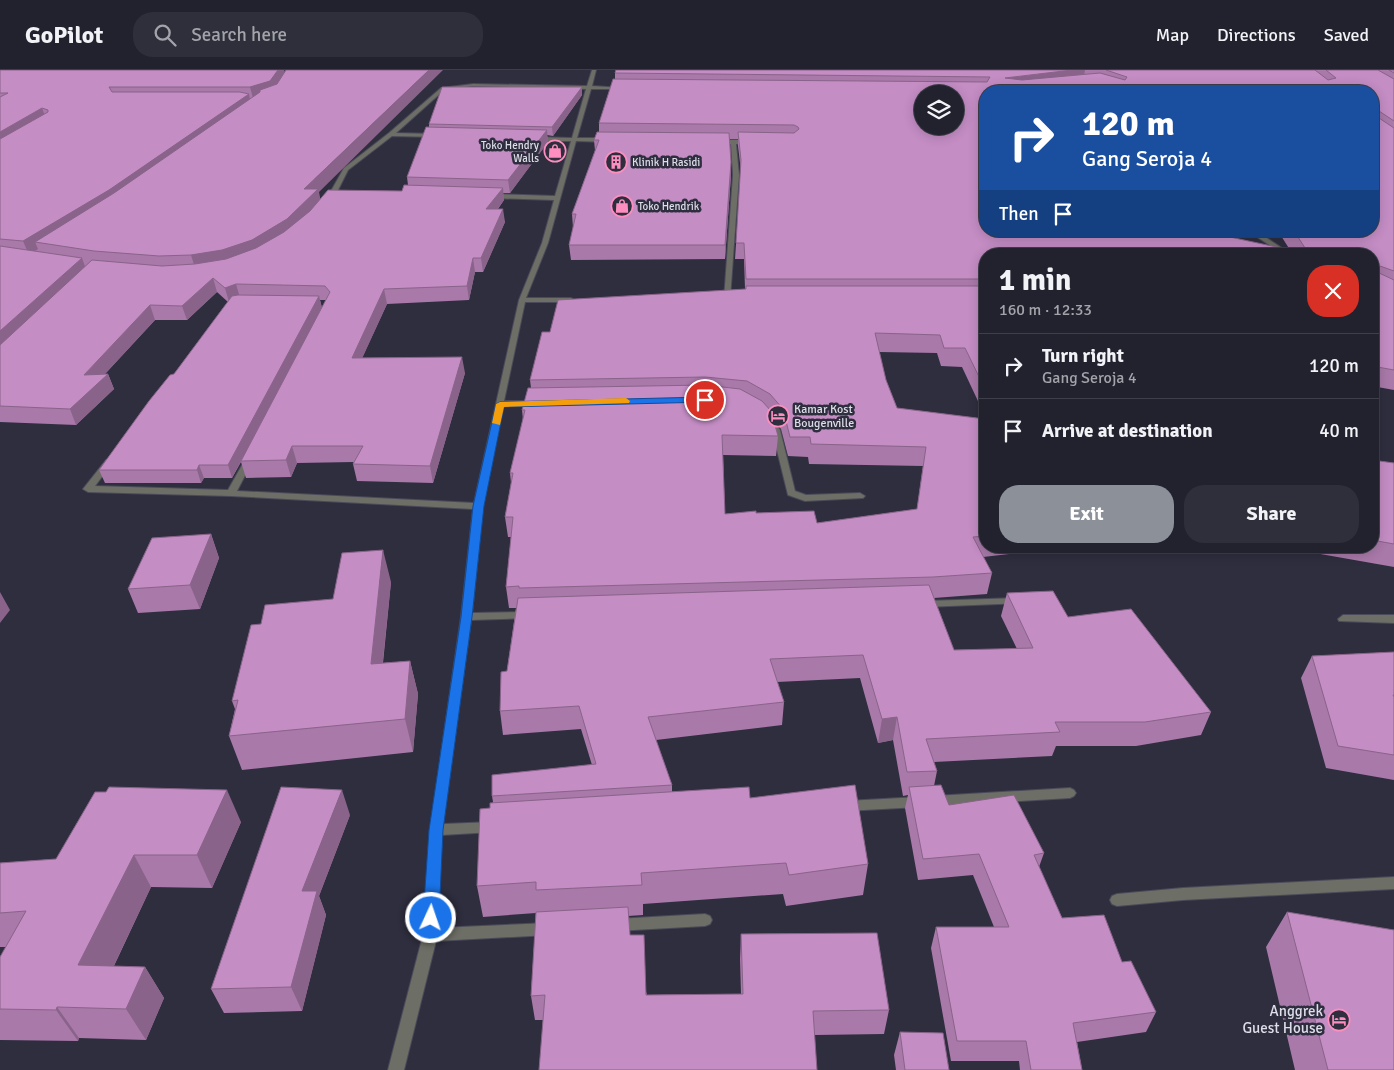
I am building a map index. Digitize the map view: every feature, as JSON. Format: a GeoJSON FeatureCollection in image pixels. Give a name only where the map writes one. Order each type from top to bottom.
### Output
{"type":"FeatureCollection","features":[{"type":"Feature","properties":{"kind":"street"},"geometry":{"type":"LineString","coordinates":[[396,1070],[430,935],[436,830],[466,617],[478,506],[522,300],[545,243],[573,140],[591,87],[594,70]]}},
{"type":"Feature","properties":{"kind":"street"},"geometry":{"type":"LineString","coordinates":[[321,206],[334,192],[346,169],[392,134],[443,88],[473,85],[630,88]]}},
{"type":"Feature","properties":{"kind":"street"},"geometry":{"type":"LineString","coordinates":[[392,134],[439,136]]}},
{"type":"Feature","properties":{"kind":"street"},"geometry":{"type":"LineString","coordinates":[[525,138],[611,140]]}},
{"type":"Feature","properties":{"kind":"street"},"geometry":{"type":"LineString","coordinates":[[715,142],[753,142]]}},
{"type":"Feature","properties":{"kind":"street"},"geometry":{"type":"LineString","coordinates":[[727,298],[736,175],[734,142]]}},
{"type":"Feature","properties":{"kind":"street"},"geometry":{"type":"LineString","coordinates":[[334,192],[344,193]]}},
{"type":"Feature","properties":{"kind":"street"},"geometry":{"type":"LineString","coordinates":[[479,196],[556,198]]}},
{"type":"Feature","properties":{"kind":"street"},"geometry":{"type":"LineString","coordinates":[[1261,237],[1278,248]]}},
{"type":"Feature","properties":{"kind":"street"},"geometry":{"type":"LineString","coordinates":[[717,299],[737,298]]}},
{"type":"Feature","properties":{"kind":"street"},"geometry":{"type":"LineString","coordinates":[[522,300],[581,300]]}},
{"type":"Feature","properties":{"kind":"street"},"geometry":{"type":"LineString","coordinates":[[500,404],[549,403]]}},
{"type":"Feature","properties":{"kind":"street"},"geometry":{"type":"LineString","coordinates":[[765,417],[776,430],[791,493],[806,498],[860,496]]}},
{"type":"Feature","properties":{"kind":"street"},"geometry":{"type":"LineString","coordinates":[[231,493],[254,450]]}},
{"type":"Feature","properties":{"kind":"street"},"geometry":{"type":"LineString","coordinates":[[112,458],[88,488],[231,493],[478,506]]}},
{"type":"Feature","properties":{"kind":"street"},"geometry":{"type":"LineString","coordinates":[[910,604],[1028,601]]}},
{"type":"Feature","properties":{"kind":"street"},"geometry":{"type":"LineString","coordinates":[[466,617],[536,615]]}},
{"type":"Feature","properties":{"kind":"street"},"geometry":{"type":"LineString","coordinates":[[1343,619],[1394,619]]}},
{"type":"Feature","properties":{"kind":"street"},"geometry":{"type":"LineString","coordinates":[[832,807],[1070,793]]}},
{"type":"Feature","properties":{"kind":"street"},"geometry":{"type":"LineString","coordinates":[[436,830],[506,826]]}},
{"type":"Feature","properties":{"kind":"street"},"geometry":{"type":"LineString","coordinates":[[1117,900],[1183,894],[1394,882]]}},
{"type":"Feature","properties":{"kind":"street"},"geometry":{"type":"LineString","coordinates":[[597,926],[706,920]]}},
{"type":"Feature","properties":{"kind":"street"},"geometry":{"type":"LineString","coordinates":[[430,935],[568,928]]}},
{"type":"Feature","properties":{"kind":"building"},"geometry":{"type":"Polygon","coordinates":[[[0,70],[278,70],[270,81],[250,87],[109,87],[112,92],[240,92],[249,94],[109,190],[23,241],[0,239],[0,139],[48,112],[48,110],[42,108],[0,132],[0,97],[8,93],[0,93],[0,70]]]}},
{"type":"Feature","properties":{"kind":"building"},"geometry":{"type":"Polygon","coordinates":[[[286,70],[429,70],[304,189],[318,189],[287,219],[252,240],[222,250],[191,255],[159,256],[94,251],[35,242],[114,193],[260,92],[260,90],[277,84],[286,70]]]}},
{"type":"Feature","properties":{"kind":"building"},"geometry":{"type":"Polygon","coordinates":[[[616,70],[1072,70],[1005,78],[1022,80],[1100,73],[1125,80],[1127,77],[1106,70],[1315,70],[1328,80],[1336,78],[1326,70],[1378,70],[1394,79],[1394,121],[1379,111],[1379,85],[979,85],[979,237],[1230,237],[1281,248],[979,248],[979,279],[746,279],[744,243],[736,243],[741,160],[738,132],[794,133],[799,129],[798,127],[794,125],[599,123],[613,79],[987,82],[990,77],[615,73],[616,70]]]}},
{"type":"Feature","properties":{"kind":"building"},"geometry":{"type":"Polygon","coordinates":[[[442,87],[582,87],[552,127],[429,124],[442,87]]]}},
{"type":"Feature","properties":{"kind":"building"},"geometry":{"type":"Polygon","coordinates":[[[1379,118],[1394,128],[1394,271],[1380,266],[1379,268],[1379,248],[1305,248],[1298,237],[1379,237],[1379,118]]]}},
{"type":"Feature","properties":{"kind":"building"},"geometry":{"type":"Polygon","coordinates":[[[426,127],[547,130],[508,180],[407,177],[426,127]]]}},
{"type":"Feature","properties":{"kind":"building"},"geometry":{"type":"Polygon","coordinates":[[[597,132],[729,133],[731,162],[725,245],[569,245],[576,214],[572,214],[599,140],[594,140],[597,132]]]}},
{"type":"Feature","properties":{"kind":"building"},"geometry":{"type":"Polygon","coordinates":[[[404,185],[503,188],[486,209],[503,209],[481,258],[473,258],[467,286],[384,289],[352,358],[462,357],[430,466],[353,464],[363,446],[292,446],[286,460],[241,461],[330,292],[325,286],[236,284],[225,288],[213,278],[182,306],[150,305],[84,375],[108,374],[70,409],[0,406],[0,345],[92,260],[162,266],[195,264],[226,259],[256,248],[284,232],[310,211],[328,190],[402,191],[404,185]]]}},
{"type":"Feature","properties":{"kind":"building"},"geometry":{"type":"Polygon","coordinates":[[[0,246],[82,258],[0,331],[0,246]]]}},
{"type":"Feature","properties":{"kind":"building"},"geometry":{"type":"Polygon","coordinates":[[[1379,273],[1394,280],[1394,370],[1379,367],[1379,273]]]}},
{"type":"Feature","properties":{"kind":"building"},"geometry":{"type":"Polygon","coordinates":[[[746,286],[979,286],[979,377],[965,348],[944,348],[940,335],[875,333],[886,380],[897,408],[979,418],[979,536],[973,537],[979,548],[979,553],[981,553],[992,573],[933,577],[506,587],[513,517],[505,517],[513,473],[510,473],[525,410],[522,410],[528,388],[705,385],[740,389],[762,401],[771,411],[778,436],[722,435],[725,514],[756,511],[756,513],[814,511],[817,523],[917,509],[926,447],[811,444],[810,437],[790,437],[783,409],[770,394],[747,381],[705,377],[530,380],[542,332],[550,332],[558,300],[746,289],[746,286]]]}},
{"type":"Feature","properties":{"kind":"building"},"geometry":{"type":"Polygon","coordinates":[[[232,296],[319,296],[228,465],[199,465],[197,470],[99,470],[149,401],[170,375],[174,374],[232,296]]]}},
{"type":"Feature","properties":{"kind":"building"},"geometry":{"type":"Polygon","coordinates":[[[1379,461],[1394,463],[1394,544],[1379,541],[1379,461]]]}},
{"type":"Feature","properties":{"kind":"building"},"geometry":{"type":"Polygon","coordinates":[[[211,534],[190,585],[128,589],[152,538],[211,534]]]}},
{"type":"Feature","properties":{"kind":"building"},"geometry":{"type":"Polygon","coordinates":[[[383,550],[371,664],[410,661],[405,719],[229,736],[238,700],[232,701],[251,625],[261,624],[265,605],[333,599],[342,553],[383,550]]]}},
{"type":"Feature","properties":{"kind":"building"},"geometry":{"type":"Polygon","coordinates":[[[929,585],[954,650],[1033,648],[1007,593],[1053,591],[1068,617],[1131,609],[1211,712],[1145,722],[1055,722],[1060,732],[926,739],[937,771],[907,772],[897,717],[882,719],[863,655],[770,659],[784,702],[648,717],[672,785],[492,796],[492,775],[596,764],[579,706],[500,711],[501,672],[507,671],[518,598],[929,585]]]}},
{"type":"Feature","properties":{"kind":"building"},"geometry":{"type":"Polygon","coordinates":[[[1394,652],[1394,755],[1338,746],[1312,656],[1394,652]]]}},
{"type":"Feature","properties":{"kind":"building"},"geometry":{"type":"Polygon","coordinates":[[[855,785],[868,864],[789,875],[786,863],[641,873],[642,885],[536,890],[536,882],[477,886],[480,809],[490,808],[490,803],[749,787],[750,798],[855,785]]]}},
{"type":"Feature","properties":{"kind":"building"},"geometry":{"type":"Polygon","coordinates":[[[941,785],[949,805],[1014,795],[1044,853],[1034,855],[1062,918],[1104,915],[1122,962],[1131,961],[1156,1012],[1073,1023],[1082,1070],[1031,1070],[1026,1041],[957,1041],[936,927],[1009,927],[979,854],[923,859],[909,787],[941,785]]]}},
{"type":"Feature","properties":{"kind":"building"},"geometry":{"type":"Polygon","coordinates":[[[109,787],[227,790],[197,855],[134,855],[78,965],[145,967],[126,1009],[57,1007],[56,1010],[0,1009],[0,957],[26,911],[0,913],[0,863],[56,859],[95,792],[106,792],[109,787]]]}},
{"type":"Feature","properties":{"kind":"building"},"geometry":{"type":"Polygon","coordinates":[[[281,787],[342,790],[302,891],[317,891],[291,987],[211,989],[281,787]]]}},
{"type":"Feature","properties":{"kind":"building"},"geometry":{"type":"Polygon","coordinates":[[[628,907],[630,935],[644,935],[646,995],[743,994],[741,934],[877,933],[889,1010],[813,1011],[817,1070],[539,1070],[545,995],[531,996],[536,912],[628,907]]]}},
{"type":"Feature","properties":{"kind":"building","name":"Anggrek Guest House"},"geometry":{"type":"Polygon","coordinates":[[[1287,912],[1394,930],[1394,1070],[1328,1070],[1287,912]]]}},
{"type":"Feature","properties":{"kind":"building"},"geometry":{"type":"Polygon","coordinates":[[[900,1032],[943,1033],[949,1070],[905,1070],[900,1032]]]}},
{"type":"Feature","properties":{"kind":"slow traffic"},"geometry":{"type":"LineString","coordinates":[[496,423],[500,404],[626,401]]}},
{"type":"Feature","properties":{"kind":"place","name":"Toko Hendry Walls"},"geometry":{"type":"Point","coordinates":[555,151]}},
{"type":"Feature","properties":{"kind":"place","name":"Klinik H Rasidi"},"geometry":{"type":"Point","coordinates":[616,162]}},
{"type":"Feature","properties":{"kind":"place","name":"Toko Hendrik"},"geometry":{"type":"Point","coordinates":[622,206]}},
{"type":"Feature","properties":{"kind":"place","name":"Kamar Kost Bougenville"},"geometry":{"type":"Point","coordinates":[778,416]}},
{"type":"Feature","properties":{"kind":"place","name":"Anggrek Guest House"},"geometry":{"type":"Point","coordinates":[1339,1020]}},
{"type":"Feature","properties":{"kind":"route"},"geometry":{"type":"LineString","coordinates":[[431,918],[436,830],[466,617],[478,506],[500,404],[705,400]]}}]}
